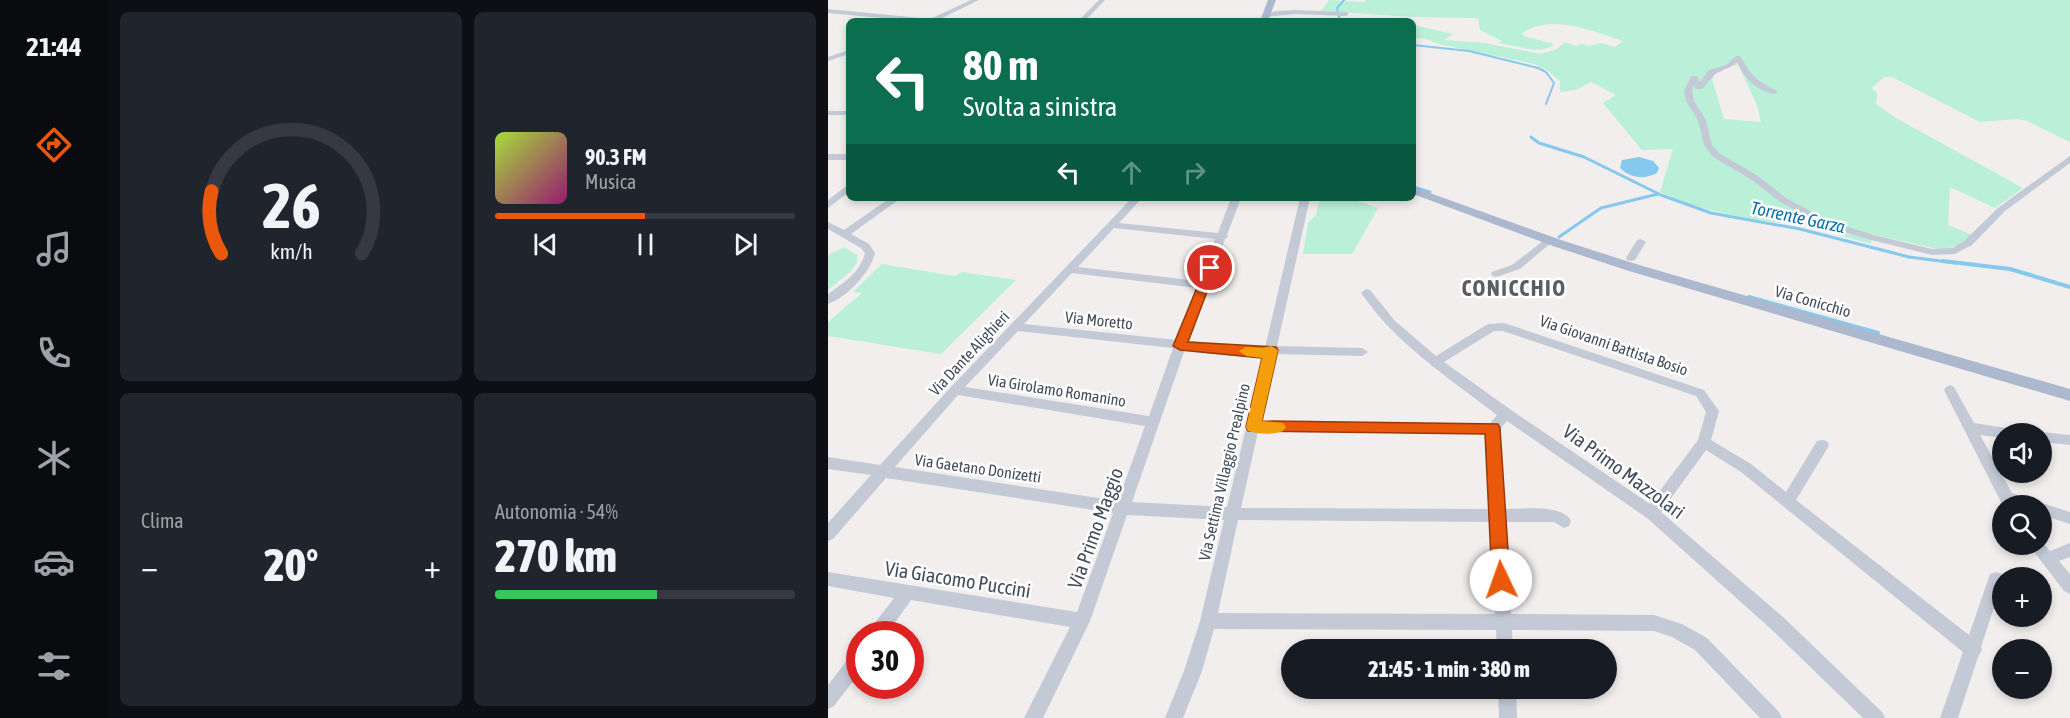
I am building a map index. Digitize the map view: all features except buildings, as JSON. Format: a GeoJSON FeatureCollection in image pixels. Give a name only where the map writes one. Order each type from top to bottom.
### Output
{"type":"FeatureCollection","features":[{"type":"Feature","properties":{"kind":"main road"},"geometry":{"type":"LineString","coordinates":[[1268,15],[1272,0]]}},
{"type":"Feature","properties":{"kind":"main road","name":"Via Conicchio"},"geometry":{"type":"LineString","coordinates":[[1416,191],[1548,240],[1627,260],[2070,395]]}},
{"type":"Feature","properties":{"kind":"street"},"geometry":{"type":"LineString","coordinates":[[937,18],[976,0]]}},
{"type":"Feature","properties":{"kind":"street"},"geometry":{"type":"LineString","coordinates":[[1084,18],[1102,0]]}},
{"type":"Feature","properties":{"kind":"street"},"geometry":{"type":"LineString","coordinates":[[828,11],[900,18]]}},
{"type":"Feature","properties":{"kind":"street"},"geometry":{"type":"LineString","coordinates":[[1268,15],[1346,14]]}},
{"type":"Feature","properties":{"kind":"street"},"geometry":{"type":"LineString","coordinates":[[828,59],[846,53]]}},
{"type":"Feature","properties":{"kind":"street"},"geometry":{"type":"LineString","coordinates":[[1774,92],[1766,90],[1748,77],[1738,57],[1728,66],[1712,72],[1699,87],[1694,78],[1688,91],[1690,101],[1706,131],[1708,146],[1716,155],[1755,178],[1783,200],[1846,230],[1942,253],[1955,251],[1968,243],[2001,209],[2070,159]]}},
{"type":"Feature","properties":{"kind":"street"},"geometry":{"type":"LineString","coordinates":[[828,113],[846,113]]}},
{"type":"Feature","properties":{"kind":"street"},"geometry":{"type":"LineString","coordinates":[[828,157],[846,157]]}},
{"type":"Feature","properties":{"kind":"street"},"geometry":{"type":"LineString","coordinates":[[828,205],[846,190]]}},
{"type":"Feature","properties":{"kind":"street"},"geometry":{"type":"LineString","coordinates":[[845,234],[892,201]]}},
{"type":"Feature","properties":{"kind":"street","name":"Via Dante Alighieri"},"geometry":{"type":"LineString","coordinates":[[828,534],[955,390],[1134,201]]}},
{"type":"Feature","properties":{"kind":"street","name":"Via Primo Maggio"},"geometry":{"type":"LineString","coordinates":[[1033,718],[1082,621],[1180,346],[1235,201]]}},
{"type":"Feature","properties":{"kind":"street","name":"Via Settima Villaggio Prealpino"},"geometry":{"type":"LineString","coordinates":[[1174,718],[1193,671],[1208,621],[1304,201]]}},
{"type":"Feature","properties":{"kind":"street"},"geometry":{"type":"LineString","coordinates":[[828,225],[865,246],[870,253],[869,262],[859,274],[828,300]]}},
{"type":"Feature","properties":{"kind":"street"},"geometry":{"type":"LineString","coordinates":[[1113,225],[1223,237]]}},
{"type":"Feature","properties":{"kind":"street"},"geometry":{"type":"LineString","coordinates":[[1496,274],[1516,267],[1548,240]]}},
{"type":"Feature","properties":{"kind":"street"},"geometry":{"type":"LineString","coordinates":[[1627,260],[1641,242]]}},
{"type":"Feature","properties":{"kind":"street"},"geometry":{"type":"LineString","coordinates":[[1070,269],[1204,285]]}},
{"type":"Feature","properties":{"kind":"street","name":"Via Primo Mazzolari"},"geometry":{"type":"LineString","coordinates":[[1366,293],[1391,324],[1435,362],[1506,414],[1652,513],[1777,623],[1876,718]]}},
{"type":"Feature","properties":{"kind":"street","name":"Via Moretto"},"geometry":{"type":"LineString","coordinates":[[1016,327],[1180,346]]}},
{"type":"Feature","properties":{"kind":"street","name":"Via Giovanni Battista Bosio"},"geometry":{"type":"LineString","coordinates":[[1435,362],[1492,327],[1504,327],[1700,393],[1713,411],[1704,442],[1652,513]]}},
{"type":"Feature","properties":{"kind":"street"},"geometry":{"type":"LineString","coordinates":[[1180,346],[1263,353],[1271,350],[1362,352]]}},
{"type":"Feature","properties":{"kind":"street","name":"Via Girolamo Romanino"},"geometry":{"type":"LineString","coordinates":[[955,390],[1154,422]]}},
{"type":"Feature","properties":{"kind":"street"},"geometry":{"type":"LineString","coordinates":[[1950,390],[2005,495]]}},
{"type":"Feature","properties":{"kind":"street"},"geometry":{"type":"LineString","coordinates":[[1253,427],[1492,428],[1506,414]]}},
{"type":"Feature","properties":{"kind":"street"},"geometry":{"type":"LineString","coordinates":[[1492,428],[1505,639]]}},
{"type":"Feature","properties":{"kind":"street"},"geometry":{"type":"LineString","coordinates":[[1970,428],[1992,431]]}},
{"type":"Feature","properties":{"kind":"street"},"geometry":{"type":"LineString","coordinates":[[2052,438],[2070,440]]}},
{"type":"Feature","properties":{"kind":"street"},"geometry":{"type":"LineString","coordinates":[[1704,442],[1746,468],[1974,650]]}},
{"type":"Feature","properties":{"kind":"street"},"geometry":{"type":"LineString","coordinates":[[1788,501],[1822,445]]}},
{"type":"Feature","properties":{"kind":"street","name":"Via Gaetano Donizetti"},"geometry":{"type":"LineString","coordinates":[[828,463],[1123,508],[1232,514],[1556,516],[1564,520]]}},
{"type":"Feature","properties":{"kind":"street"},"geometry":{"type":"LineString","coordinates":[[2052,512],[2070,518]]}},
{"type":"Feature","properties":{"kind":"street"},"geometry":{"type":"LineString","coordinates":[[2047,559],[2070,550]]}},
{"type":"Feature","properties":{"kind":"street"},"geometry":{"type":"LineString","coordinates":[[2044,555],[2070,586]]}},
{"type":"Feature","properties":{"kind":"street","name":"Via Giacomo Puccini"},"geometry":{"type":"LineString","coordinates":[[828,579],[1082,621]]}},
{"type":"Feature","properties":{"kind":"street"},"geometry":{"type":"LineString","coordinates":[[887,621],[908,592]]}},
{"type":"Feature","properties":{"kind":"street"},"geometry":{"type":"LineString","coordinates":[[1949,718],[1992,592]]}},
{"type":"Feature","properties":{"kind":"street"},"geometry":{"type":"LineString","coordinates":[[1208,621],[1654,623],[1676,630],[1701,644],[1773,718]]}},
{"type":"Feature","properties":{"kind":"street"},"geometry":{"type":"LineString","coordinates":[[828,700],[846,676]]}},
{"type":"Feature","properties":{"kind":"street"},"geometry":{"type":"LineString","coordinates":[[1507,699],[1508,718]]}},
{"type":"Feature","properties":{"kind":"green space"},"geometry":{"type":"Polygon","coordinates":[[[1329,0],[1363,2],[1366,0],[2070,0],[2070,142],[2027,121],[2016,119],[1980,122],[1892,77],[1884,77],[1872,88],[1877,93],[1876,104],[1896,118],[2023,188],[1995,208],[1950,187],[1948,225],[1972,235],[1957,246],[1942,250],[1872,234],[1871,244],[1784,220],[1780,223],[1718,212],[1689,204],[1660,192],[1673,149],[1642,150],[1603,103],[1616,95],[1591,82],[1576,90],[1560,92],[1560,81],[1547,70],[1534,64],[1416,38],[1416,26],[1453,34],[1444,40],[1484,43],[1541,54],[1557,49],[1565,42],[1575,46],[1601,43],[1615,47],[1623,41],[1572,26],[1546,24],[1522,33],[1524,36],[1554,44],[1543,49],[1528,49],[1498,43],[1502,41],[1480,30],[1478,18],[1414,17],[1321,11],[1329,0]],[[1738,64],[1717,72],[1712,79],[1724,119],[1761,122],[1757,105],[1738,64]]]}},
{"type":"Feature","properties":{"kind":"green space"},"geometry":{"type":"Polygon","coordinates":[[[1319,201],[1358,201],[1378,208],[1352,254],[1303,254],[1308,223],[1316,215],[1319,201]]]}},
{"type":"Feature","properties":{"kind":"green space"},"geometry":{"type":"Polygon","coordinates":[[[844,247],[857,255],[857,262],[850,272],[828,290],[828,255],[844,247]]]}},
{"type":"Feature","properties":{"kind":"green space"},"geometry":{"type":"Polygon","coordinates":[[[882,264],[955,276],[962,272],[1016,280],[941,354],[828,336],[828,322],[862,293],[853,292],[882,264]]]}},
{"type":"Feature","properties":{"kind":"water"},"geometry":{"type":"Polygon","coordinates":[[[1639,157],[1653,161],[1659,168],[1657,173],[1647,177],[1637,177],[1620,168],[1622,160],[1639,157]]]}},
{"type":"Feature","properties":{"kind":"waterway","name":"Torrente Garza"},"geometry":{"type":"LineString","coordinates":[[1339,18],[1337,8],[1344,0]]}},
{"type":"Feature","properties":{"kind":"waterway","name":"Torrente Garza"},"geometry":{"type":"LineString","coordinates":[[1416,45],[1469,51],[1538,68],[1546,72],[1554,83],[1546,104]]}},
{"type":"Feature","properties":{"kind":"waterway","name":"Torrente Garza"},"geometry":{"type":"LineString","coordinates":[[1531,137],[1539,143],[1584,157],[1661,195],[1711,213],[1800,229],[1909,257],[1956,263]]}},
{"type":"Feature","properties":{"kind":"waterway"},"geometry":{"type":"LineString","coordinates":[[1416,188],[1430,192]]}},
{"type":"Feature","properties":{"kind":"waterway"},"geometry":{"type":"LineString","coordinates":[[1559,237],[1601,208],[1658,194]]}},
{"type":"Feature","properties":{"kind":"waterway","name":"Torrente Garza"},"geometry":{"type":"LineString","coordinates":[[1943,261],[2010,269],[2070,287]]}},
{"type":"Feature","properties":{"kind":"waterway"},"geometry":{"type":"LineString","coordinates":[[1749,297],[1878,333]]}},
{"type":"Feature","properties":{"kind":"slow traffic"},"geometry":{"type":"LineString","coordinates":[[1246,351],[1263,353],[1271,350],[1253,427],[1278,427]]}},
{"type":"Feature","properties":{"kind":"district","name":"CONICCHIO"},"geometry":{"type":"Point","coordinates":[1514,288]}},
{"type":"Feature","properties":{"kind":"route"},"geometry":{"type":"LineString","coordinates":[[1210,268],[1180,346],[1263,353],[1271,350],[1253,427],[1492,428],[1501,580]]}}]}
